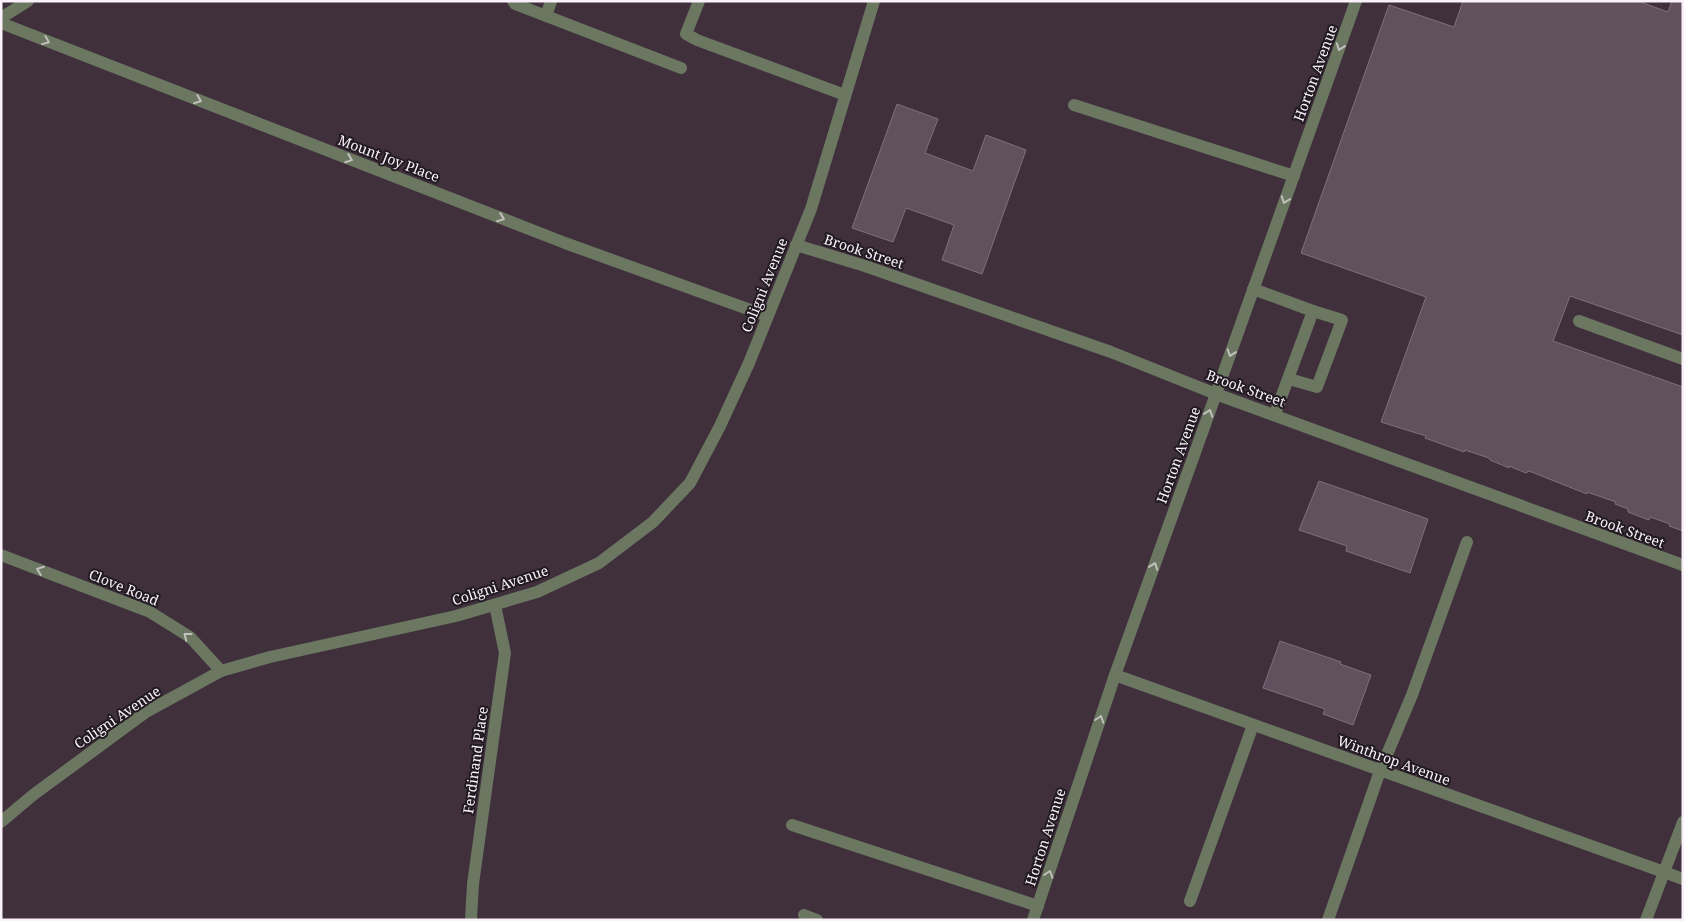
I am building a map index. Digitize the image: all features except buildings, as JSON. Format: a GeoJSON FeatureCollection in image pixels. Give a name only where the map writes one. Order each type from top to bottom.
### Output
{"type":"FeatureCollection","features":[{"type":"Feature","properties":{"kind":"street"},"geometry":{"type":"LineString","coordinates":[[1,18],[28,1]]}},
{"type":"Feature","properties":{"kind":"street"},"geometry":{"type":"LineString","coordinates":[[513,1],[515,4],[681,68]]}},
{"type":"Feature","properties":{"kind":"street"},"geometry":{"type":"LineString","coordinates":[[546,16],[551,1]]}},
{"type":"Feature","properties":{"kind":"street"},"geometry":{"type":"LineString","coordinates":[[699,1],[686,34],[697,40],[845,95]]}},
{"type":"Feature","properties":{"kind":"street","name":"Coligni Avenue"},"geometry":{"type":"LineString","coordinates":[[1,822],[32,795],[146,712],[220,671],[270,657],[456,616],[537,592],[599,563],[653,522],[690,483],[720,426],[749,363],[811,209],[874,1]]}},
{"type":"Feature","properties":{"kind":"street","name":"Horton Avenue"},"geometry":{"type":"LineString","coordinates":[[1034,920],[1115,675],[1356,1]]}},
{"type":"Feature","properties":{"kind":"street","name":"Mount Joy Place"},"geometry":{"type":"LineString","coordinates":[[1,23],[565,243],[767,316]]}},
{"type":"Feature","properties":{"kind":"street"},"geometry":{"type":"LineString","coordinates":[[1074,106],[1294,176]]}},
{"type":"Feature","properties":{"kind":"street","name":"Brook Street"},"geometry":{"type":"LineString","coordinates":[[796,245],[865,266],[1102,348],[1216,394],[1683,565]]}},
{"type":"Feature","properties":{"kind":"street"},"geometry":{"type":"LineString","coordinates":[[1253,290],[1342,320],[1317,387],[1289,379]]}},
{"type":"Feature","properties":{"kind":"street"},"geometry":{"type":"LineString","coordinates":[[1274,414],[1289,379],[1313,311]]}},
{"type":"Feature","properties":{"kind":"street"},"geometry":{"type":"LineString","coordinates":[[1579,321],[1683,359]]}},
{"type":"Feature","properties":{"kind":"street"},"geometry":{"type":"LineString","coordinates":[[1328,920],[1380,771],[1412,695],[1467,542]]}},
{"type":"Feature","properties":{"kind":"street","name":"Clove Road"},"geometry":{"type":"LineString","coordinates":[[1,555],[150,612],[190,637],[220,671]]}},
{"type":"Feature","properties":{"kind":"street","name":"Ferdinand Place"},"geometry":{"type":"LineString","coordinates":[[471,920],[473,884],[505,653],[495,605]]}},
{"type":"Feature","properties":{"kind":"street","name":"Winthrop Avenue"},"geometry":{"type":"LineString","coordinates":[[1115,675],[1683,879]]}},
{"type":"Feature","properties":{"kind":"street"},"geometry":{"type":"LineString","coordinates":[[1190,901],[1254,725]]}},
{"type":"Feature","properties":{"kind":"street"},"geometry":{"type":"LineString","coordinates":[[1646,920],[1683,822]]}},
{"type":"Feature","properties":{"kind":"street"},"geometry":{"type":"LineString","coordinates":[[792,825],[1038,906]]}},
{"type":"Feature","properties":{"kind":"street"},"geometry":{"type":"LineString","coordinates":[[804,915],[818,920]]}}]}
